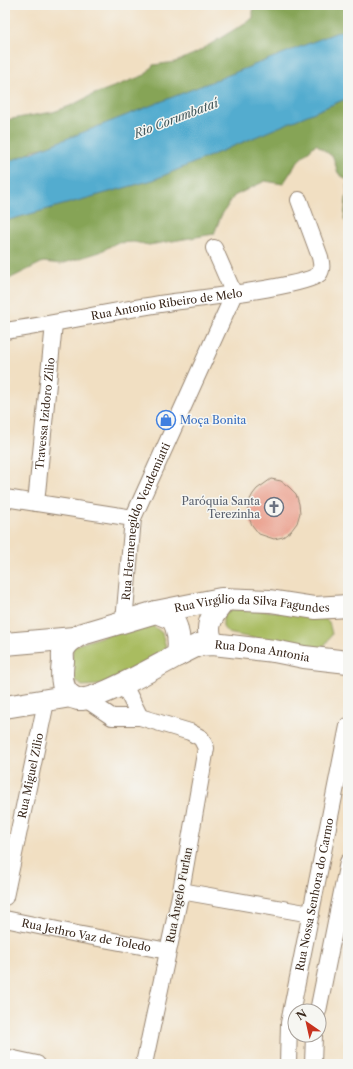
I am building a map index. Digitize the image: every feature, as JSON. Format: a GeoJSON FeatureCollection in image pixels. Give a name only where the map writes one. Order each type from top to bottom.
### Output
{"type":"FeatureCollection","features":[{"type":"Feature","properties":{"kind":"street","name":"Rua Antonio Ribeiro de Melo"},"geometry":{"type":"LineString","coordinates":[[5,331],[301,282],[319,273],[322,266],[317,247],[299,200]]}},
{"type":"Feature","properties":{"kind":"street"},"geometry":{"type":"LineString","coordinates":[[214,248],[234,294]]}},
{"type":"Feature","properties":{"kind":"street","name":"Rua Hermenegildo Vendemiatti"},"geometry":{"type":"LineString","coordinates":[[124,622],[132,518],[234,294]]}},
{"type":"Feature","properties":{"kind":"street","name":"Travessa Izidoro Zílio"},"geometry":{"type":"LineString","coordinates":[[36,503],[54,324]]}},
{"type":"Feature","properties":{"kind":"street"},"geometry":{"type":"LineString","coordinates":[[5,498],[132,518]]}},
{"type":"Feature","properties":{"kind":"street"},"geometry":{"type":"LineString","coordinates":[[213,644],[208,632],[210,622],[214,613],[226,600]]}},
{"type":"Feature","properties":{"kind":"street","name":"Rua Virgílio da Silva Fagundes"},"geometry":{"type":"LineString","coordinates":[[74,638],[156,612],[226,600],[270,601],[315,608],[347,609]]}},
{"type":"Feature","properties":{"kind":"street"},"geometry":{"type":"LineString","coordinates":[[156,612],[173,619],[179,643],[178,655]]}},
{"type":"Feature","properties":{"kind":"street"},"geometry":{"type":"LineString","coordinates":[[5,644],[74,638]]}},
{"type":"Feature","properties":{"kind":"street"},"geometry":{"type":"LineString","coordinates":[[74,638],[64,649],[61,678],[65,690],[112,716],[140,717],[127,691],[119,685]]}},
{"type":"Feature","properties":{"kind":"street","name":"Rua Dona Antonia"},"geometry":{"type":"LineString","coordinates":[[5,707],[98,694],[198,645],[213,644],[348,662]]}},
{"type":"Feature","properties":{"kind":"street","name":"Rua Miguel Zilio"},"geometry":{"type":"LineString","coordinates":[[5,896],[46,702]]}},
{"type":"Feature","properties":{"kind":"street","name":"Rua Ângelo Furlan"},"geometry":{"type":"LineString","coordinates":[[140,717],[190,732],[201,738],[206,748],[180,891],[144,1064]]}},
{"type":"Feature","properties":{"kind":"street","name":"Rua Nossa Senhora do Carmo"},"geometry":{"type":"LineString","coordinates":[[288,1064],[289,1023],[348,726]]}},
{"type":"Feature","properties":{"kind":"street"},"geometry":{"type":"LineString","coordinates":[[320,1003],[348,862]]}},
{"type":"Feature","properties":{"kind":"street"},"geometry":{"type":"LineString","coordinates":[[180,891],[311,914]]}},
{"type":"Feature","properties":{"kind":"street","name":"Rua Jethro Vaz de Toledo"},"geometry":{"type":"LineString","coordinates":[[5,919],[168,951]]}},
{"type":"Feature","properties":{"kind":"street"},"geometry":{"type":"LineString","coordinates":[[313,1064],[314,1043]]}},
{"type":"Feature","properties":{"kind":"street"},"geometry":{"type":"LineString","coordinates":[[5,1057],[37,1064]]}},
{"type":"Feature","properties":{"kind":"green space"},"geometry":{"type":"Polygon","coordinates":[[[253,5],[348,5],[348,52],[55,145],[33,150],[20,160],[5,163],[5,120],[53,112],[70,106],[92,95],[145,75],[153,65],[175,62],[196,53],[253,18],[253,5]]]}},
{"type":"Feature","properties":{"kind":"green space"},"geometry":{"type":"Polygon","coordinates":[[[348,87],[348,181],[338,173],[333,157],[316,144],[298,161],[283,184],[265,181],[234,196],[221,216],[214,234],[149,245],[134,242],[116,243],[100,252],[61,264],[43,262],[5,281],[5,210],[348,87]]]}},
{"type":"Feature","properties":{"kind":"green space"},"geometry":{"type":"Polygon","coordinates":[[[348,181],[348,225],[344,219],[348,181]]]}},
{"type":"Feature","properties":{"kind":"green space"},"geometry":{"type":"Polygon","coordinates":[[[232,609],[320,614],[329,622],[332,634],[325,645],[314,651],[228,633],[223,627],[223,616],[232,609]]]}},
{"type":"Feature","properties":{"kind":"green space"},"geometry":{"type":"Polygon","coordinates":[[[138,625],[152,625],[162,633],[166,647],[158,660],[100,685],[82,686],[71,676],[73,646],[138,625]]]}},
{"type":"Feature","properties":{"kind":"water","name":"Rio Corumbataí"},"geometry":{"type":"Polygon","coordinates":[[[348,28],[348,98],[153,180],[5,221],[5,163],[348,28]]]}},
{"type":"Feature","properties":{"kind":"building","name":"Paróquia Santa Terezinha"},"geometry":{"type":"Polygon","coordinates":[[[271,479],[281,481],[296,494],[300,513],[297,523],[291,531],[283,537],[274,539],[259,534],[252,525],[248,516],[248,503],[253,494],[257,489],[271,479]]]}},
{"type":"Feature","properties":{"kind":"place","name":"Moça Bonita"},"geometry":{"type":"Point","coordinates":[166,420]}},
{"type":"Feature","properties":{"kind":"place","name":"Paróquia Santa Terezinha"},"geometry":{"type":"Point","coordinates":[274,507]}}]}
